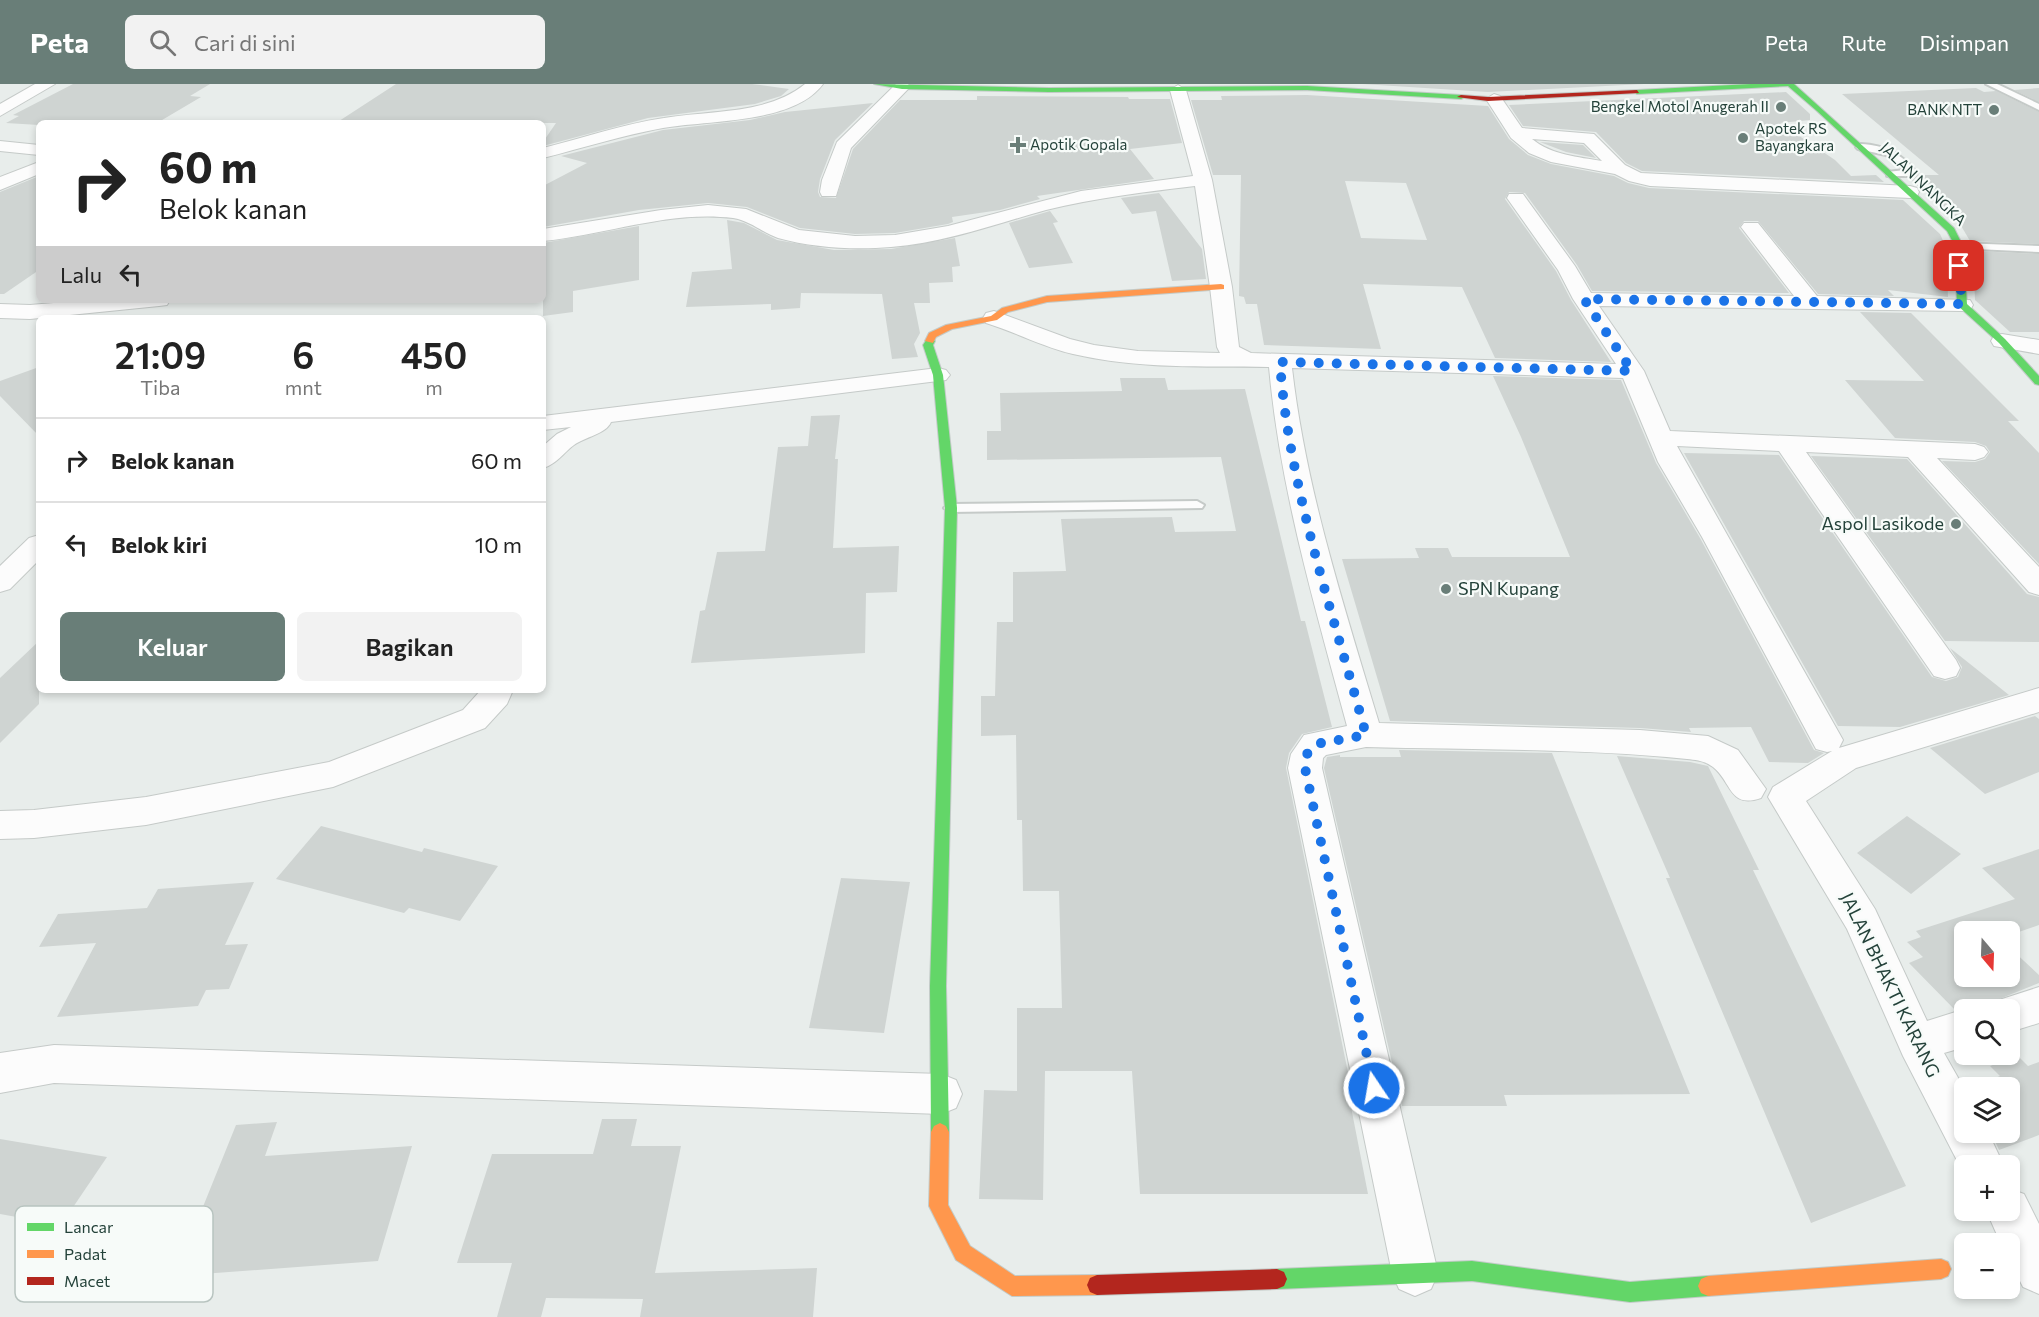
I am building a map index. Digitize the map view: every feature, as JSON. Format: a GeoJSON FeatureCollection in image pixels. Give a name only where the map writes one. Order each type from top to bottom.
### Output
{"type":"FeatureCollection","features":[{"type":"Feature","properties":{"kind":"street"},"geometry":{"type":"LineString","coordinates":[[0,111],[47,84]]}},
{"type":"Feature","properties":{"kind":"street"},"geometry":{"type":"LineString","coordinates":[[546,152],[662,123],[772,108],[798,98],[815,84]]}},
{"type":"Feature","properties":{"kind":"street"},"geometry":{"type":"LineString","coordinates":[[877,84],[902,87],[1178,90],[1303,86],[1494,99],[1790,84]]}},
{"type":"Feature","properties":{"kind":"street","name":"JALAN NANGKA"},"geometry":{"type":"LineString","coordinates":[[1790,84],[1951,230],[1959,246],[1962,304]]}},
{"type":"Feature","properties":{"kind":"street"},"geometry":{"type":"LineString","coordinates":[[829,192],[843,146],[902,87]]}},
{"type":"Feature","properties":{"kind":"street"},"geometry":{"type":"LineString","coordinates":[[1178,90],[1203,180],[1221,286],[1228,347],[1231,353],[1248,360]]}},
{"type":"Feature","properties":{"kind":"street"},"geometry":{"type":"LineString","coordinates":[[1494,99],[1517,133],[1533,148],[1544,153],[1616,169],[1639,179],[1910,192]]}},
{"type":"Feature","properties":{"kind":"street"},"geometry":{"type":"LineString","coordinates":[[1517,133],[1588,138],[1595,142],[1616,169]]}},
{"type":"Feature","properties":{"kind":"street"},"geometry":{"type":"LineString","coordinates":[[0,146],[36,150]]}},
{"type":"Feature","properties":{"kind":"street"},"geometry":{"type":"LineString","coordinates":[[0,184],[36,168]]}},
{"type":"Feature","properties":{"kind":"street"},"geometry":{"type":"LineString","coordinates":[[546,235],[664,215],[731,212],[748,214],[785,233],[867,242],[893,241],[950,232],[1040,206],[1086,196],[1203,180]]}},
{"type":"Feature","properties":{"kind":"street"},"geometry":{"type":"LineString","coordinates":[[1516,198],[1568,270],[1584,299],[1632,371],[1671,462],[1716,537],[1827,740]]}},
{"type":"Feature","properties":{"kind":"street"},"geometry":{"type":"LineString","coordinates":[[1751,227],[1810,302]]}},
{"type":"Feature","properties":{"kind":"street"},"geometry":{"type":"LineString","coordinates":[[1221,286],[1047,299],[1005,310],[994,318],[949,327],[932,335],[928,345],[938,375],[951,508],[938,986],[941,1094],[938,1206],[963,1253],[1012,1286],[1082,1286],[1472,1271],[1630,1292],[1941,1269]]}},
{"type":"Feature","properties":{"kind":"street"},"geometry":{"type":"LineString","coordinates":[[1584,299],[1962,304],[2002,341],[2039,382]]}},
{"type":"Feature","properties":{"kind":"street"},"geometry":{"type":"LineString","coordinates":[[0,310],[30,312],[127,303]]}},
{"type":"Feature","properties":{"kind":"street"},"geometry":{"type":"LineString","coordinates":[[994,318],[1017,324],[1070,347],[1159,360],[1248,360],[1632,371]]}},
{"type":"Feature","properties":{"kind":"street"},"geometry":{"type":"LineString","coordinates":[[2002,341],[2039,347]]}},
{"type":"Feature","properties":{"kind":"street"},"geometry":{"type":"LineString","coordinates":[[1280,362],[1282,390],[1304,510],[1366,735]]}},
{"type":"Feature","properties":{"kind":"street"},"geometry":{"type":"LineString","coordinates":[[546,423],[938,375]]}},
{"type":"Feature","properties":{"kind":"street"},"geometry":{"type":"LineString","coordinates":[[546,457],[566,439],[616,414]]}},
{"type":"Feature","properties":{"kind":"street"},"geometry":{"type":"LineString","coordinates":[[1661,438],[1975,452]]}},
{"type":"Feature","properties":{"kind":"street"},"geometry":{"type":"LineString","coordinates":[[1788,445],[1944,668]]}},
{"type":"Feature","properties":{"kind":"street"},"geometry":{"type":"LineString","coordinates":[[1916,450],[2039,585]]}},
{"type":"Feature","properties":{"kind":"street"},"geometry":{"type":"LineString","coordinates":[[0,582],[36,547]]}},
{"type":"Feature","properties":{"kind":"street"},"geometry":{"type":"LineString","coordinates":[[0,825],[34,824],[146,811],[333,774],[474,719],[496,693]]}},
{"type":"Feature","properties":{"kind":"street","name":"JALAN BHAKTI KARANG"},"geometry":{"type":"LineString","coordinates":[[1954,1111],[1917,1042],[1862,920],[1785,797],[1845,759],[2039,700]]}},
{"type":"Feature","properties":{"kind":"street"},"geometry":{"type":"LineString","coordinates":[[1415,1273],[1305,768],[1307,754],[1316,744],[1366,735],[1640,742],[1708,749],[1726,759],[1749,789]]}},
{"type":"Feature","properties":{"kind":"street"},"geometry":{"type":"LineString","coordinates":[[2020,1011],[2039,1005]]}},
{"type":"Feature","properties":{"kind":"street"},"geometry":{"type":"LineString","coordinates":[[1917,1042],[1954,1031]]}},
{"type":"Feature","properties":{"kind":"street"},"geometry":{"type":"LineString","coordinates":[[0,1073],[54,1064],[941,1094]]}},
{"type":"Feature","properties":{"kind":"street"},"geometry":{"type":"LineString","coordinates":[[2014,1221],[2039,1271]]}},
{"type":"Feature","properties":{"kind":"lane"},"geometry":{"type":"LineString","coordinates":[[1990,84],[2039,107]]}},
{"type":"Feature","properties":{"kind":"lane"},"geometry":{"type":"LineString","coordinates":[[1861,147],[1879,147],[1888,151],[1912,173],[1890,174]]}},
{"type":"Feature","properties":{"kind":"lane"},"geometry":{"type":"LineString","coordinates":[[1959,246],[2039,249]]}},
{"type":"Feature","properties":{"kind":"lane"},"geometry":{"type":"LineString","coordinates":[[951,508],[1197,505]]}},
{"type":"Feature","properties":{"kind":"building"},"geometry":{"type":"Polygon","coordinates":[[[73,84],[210,84],[190,96],[201,97],[162,120],[36,120],[36,125],[6,123],[19,116],[13,115],[73,84]]]}},
{"type":"Feature","properties":{"kind":"building"},"geometry":{"type":"Polygon","coordinates":[[[396,84],[752,84],[789,89],[781,96],[755,104],[648,118],[546,145],[546,138],[556,123],[546,123],[546,120],[341,120],[396,84]]]}},
{"type":"Feature","properties":{"kind":"building"},"geometry":{"type":"Polygon","coordinates":[[[1362,84],[1644,84],[1488,92],[1362,84]]]}},
{"type":"Feature","properties":{"kind":"building"},"geometry":{"type":"Polygon","coordinates":[[[1976,88],[1984,92],[1996,91],[2039,112],[2039,244],[1970,241],[1960,224],[1909,178],[1918,175],[1939,175],[1842,94],[1976,88]]]}},
{"type":"Feature","properties":{"kind":"building"},"geometry":{"type":"Polygon","coordinates":[[[2039,88],[2039,102],[2014,90],[2039,88]]]}},
{"type":"Feature","properties":{"kind":"building"},"geometry":{"type":"Polygon","coordinates":[[[1786,92],[1810,114],[1810,120],[1780,123],[1835,160],[1851,176],[1876,175],[1884,182],[1642,171],[1626,163],[1596,132],[1523,126],[1509,105],[1786,92]]]}},
{"type":"Feature","properties":{"kind":"building"},"geometry":{"type":"Polygon","coordinates":[[[1307,95],[1488,106],[1509,139],[1528,155],[1551,164],[1614,176],[1628,183],[1649,188],[1903,200],[1940,234],[1946,247],[1948,297],[1888,290],[1894,296],[1818,294],[1758,221],[1744,221],[1739,228],[1789,293],[1592,291],[1577,265],[1525,193],[1509,192],[1505,199],[1556,271],[1571,300],[1611,362],[1495,358],[1462,287],[1363,284],[1381,349],[1264,345],[1257,304],[1246,304],[1244,297],[1239,296],[1241,175],[1213,175],[1191,100],[1222,100],[1221,96],[1307,95]],[[1345,181],[1361,238],[1427,240],[1406,183],[1345,181]]]}},
{"type":"Feature","properties":{"kind":"building"},"geometry":{"type":"Polygon","coordinates":[[[977,96],[1170,99],[1182,143],[1130,149],[1154,179],[1037,196],[1040,199],[1000,210],[952,217],[953,222],[948,224],[895,233],[855,234],[800,228],[747,207],[708,203],[639,210],[546,226],[546,184],[587,163],[561,156],[663,130],[750,120],[785,112],[873,103],[835,140],[820,179],[818,192],[820,197],[836,198],[853,149],[900,100],[977,100],[977,96]]]}},
{"type":"Feature","properties":{"kind":"building"},"geometry":{"type":"Polygon","coordinates":[[[1540,142],[1583,145],[1596,158],[1566,152],[1540,142]]]}},
{"type":"Feature","properties":{"kind":"building"},"geometry":{"type":"Polygon","coordinates":[[[36,177],[36,272],[4,294],[0,294],[0,192],[36,177]]]}},
{"type":"Feature","properties":{"kind":"building"},"geometry":{"type":"Polygon","coordinates":[[[1159,193],[1202,249],[1206,279],[1172,281],[1156,211],[1132,214],[1121,198],[1159,193]]]}},
{"type":"Feature","properties":{"kind":"building"},"geometry":{"type":"Polygon","coordinates":[[[1050,211],[1058,222],[1053,223],[1073,263],[1029,268],[1009,223],[1050,211]]]}},
{"type":"Feature","properties":{"kind":"building"},"geometry":{"type":"Polygon","coordinates":[[[727,220],[744,223],[777,240],[834,250],[891,249],[955,238],[960,266],[952,267],[953,282],[929,283],[930,303],[914,303],[920,333],[914,344],[918,357],[892,359],[882,294],[801,293],[800,308],[771,310],[771,304],[686,307],[692,272],[732,269],[727,220]]]}},
{"type":"Feature","properties":{"kind":"building"},"geometry":{"type":"Polygon","coordinates":[[[639,226],[639,280],[573,291],[573,312],[543,315],[543,303],[546,303],[546,242],[639,226]]]}},
{"type":"Feature","properties":{"kind":"building"},"geometry":{"type":"Polygon","coordinates":[[[1973,251],[2039,254],[2039,332],[2010,332],[1975,300],[1973,251]]]}},
{"type":"Feature","properties":{"kind":"building"},"geometry":{"type":"Polygon","coordinates":[[[1860,312],[1911,313],[2019,421],[2008,421],[2039,453],[2039,564],[1942,461],[1975,462],[1985,459],[1990,452],[1986,446],[1975,442],[1895,438],[1845,380],[1924,381],[1860,312]]]}},
{"type":"Feature","properties":{"kind":"building"},"geometry":{"type":"Polygon","coordinates":[[[36,368],[36,433],[0,396],[0,381],[36,368]]]}},
{"type":"Feature","properties":{"kind":"building"},"geometry":{"type":"Polygon","coordinates":[[[1493,376],[1621,380],[1656,463],[1700,538],[1814,750],[1824,753],[1808,763],[1769,762],[1751,727],[1689,728],[1691,732],[1640,728],[1390,721],[1342,559],[1419,558],[1415,548],[1448,548],[1452,557],[1570,557],[1521,437],[1493,376]]]}},
{"type":"Feature","properties":{"kind":"building"},"geometry":{"type":"Polygon","coordinates":[[[1120,378],[1165,378],[1168,390],[1245,389],[1301,621],[1305,621],[1332,727],[1302,734],[1289,753],[1286,768],[1355,1107],[1351,1107],[1368,1194],[1140,1194],[1132,1071],[1045,1071],[1043,1200],[979,1199],[984,1090],[1017,1091],[1017,1008],[1062,1008],[1059,891],[1023,891],[1022,820],[1017,820],[1016,735],[981,736],[981,696],[995,696],[997,622],[1013,622],[1013,572],[1066,571],[1061,519],[1172,517],[1175,532],[1236,531],[1221,457],[987,460],[987,431],[1001,431],[1000,393],[1122,391],[1120,378]]]}},
{"type":"Feature","properties":{"kind":"building"},"geometry":{"type":"Polygon","coordinates":[[[840,415],[835,459],[838,459],[833,548],[899,546],[897,592],[866,593],[865,653],[691,663],[700,611],[705,610],[717,552],[765,551],[778,447],[808,446],[811,416],[840,415]]]}},
{"type":"Feature","properties":{"kind":"building"},"geometry":{"type":"Polygon","coordinates":[[[1684,453],[1779,455],[1932,677],[1946,681],[1958,677],[1962,667],[1950,648],[2009,695],[1900,727],[1838,726],[1684,453]]]}},
{"type":"Feature","properties":{"kind":"building"},"geometry":{"type":"Polygon","coordinates":[[[1811,456],[1907,459],[2027,594],[2039,597],[2039,642],[1945,641],[1811,456]]]}},
{"type":"Feature","properties":{"kind":"building"},"geometry":{"type":"Polygon","coordinates":[[[36,644],[36,693],[39,693],[39,704],[0,743],[0,678],[36,644]]]}},
{"type":"Feature","properties":{"kind":"building"},"geometry":{"type":"Polygon","coordinates":[[[2035,716],[2039,719],[2039,772],[1985,794],[1930,748],[2035,716]]]}},
{"type":"Feature","properties":{"kind":"building"},"geometry":{"type":"Polygon","coordinates":[[[1399,750],[1552,753],[1690,1094],[1504,1095],[1507,1106],[1402,1106],[1324,768],[1327,757],[1340,755],[1340,757],[1401,757],[1399,750]]]}},
{"type":"Feature","properties":{"kind":"building"},"geometry":{"type":"Polygon","coordinates":[[[1617,756],[1690,762],[1708,766],[1759,870],[1753,870],[1906,1186],[1811,1223],[1666,878],[1670,878],[1617,756]]]}},
{"type":"Feature","properties":{"kind":"building"},"geometry":{"type":"Polygon","coordinates":[[[1907,816],[1961,854],[1911,894],[1857,853],[1907,816]]]}},
{"type":"Feature","properties":{"kind":"building"},"geometry":{"type":"Polygon","coordinates":[[[321,826],[422,852],[424,848],[498,866],[460,921],[409,908],[404,913],[276,879],[321,826]]]}},
{"type":"Feature","properties":{"kind":"building"},"geometry":{"type":"Polygon","coordinates":[[[2039,849],[2039,925],[2020,932],[2020,921],[1954,921],[1954,987],[2020,987],[2020,957],[2039,975],[2039,983],[1999,999],[1954,999],[1954,1009],[1909,963],[1923,957],[1907,942],[1921,937],[1916,931],[2015,899],[1982,868],[2039,849]]]}},
{"type":"Feature","properties":{"kind":"building"},"geometry":{"type":"Polygon","coordinates":[[[841,878],[910,882],[884,1033],[809,1028],[841,878]]]}},
{"type":"Feature","properties":{"kind":"building"},"geometry":{"type":"Polygon","coordinates":[[[254,882],[225,945],[248,944],[229,989],[206,990],[198,1006],[57,1017],[96,943],[39,947],[58,914],[147,908],[158,889],[254,882]]]}},
{"type":"Feature","properties":{"kind":"building"},"geometry":{"type":"Polygon","coordinates":[[[2020,1058],[2028,1066],[2039,1062],[2039,1135],[2020,1142],[2020,1077],[1998,1077],[2000,1076],[1990,1066],[2020,1065],[2020,1058]]]}},
{"type":"Feature","properties":{"kind":"building"},"geometry":{"type":"Polygon","coordinates":[[[602,1119],[637,1119],[631,1146],[681,1146],[655,1273],[817,1268],[813,1317],[640,1317],[643,1299],[546,1298],[541,1317],[497,1317],[512,1263],[457,1263],[492,1154],[593,1154],[602,1119]]]}},
{"type":"Feature","properties":{"kind":"building"},"geometry":{"type":"Polygon","coordinates":[[[277,1122],[265,1156],[412,1146],[378,1261],[213,1273],[213,1206],[203,1206],[236,1125],[277,1122]]]}},
{"type":"Feature","properties":{"kind":"building"},"geometry":{"type":"Polygon","coordinates":[[[0,1139],[107,1157],[74,1206],[15,1206],[15,1217],[0,1214],[0,1139]]]}},
{"type":"Feature","properties":{"kind":"building"},"geometry":{"type":"Polygon","coordinates":[[[1996,1143],[2018,1143],[1999,1150],[1996,1143]]]}},
{"type":"Feature","properties":{"kind":"traffic: fast"},"geometry":{"type":"LineString","coordinates":[[877,84],[902,87],[1049,90],[1307,88],[1461,97]]}},
{"type":"Feature","properties":{"kind":"traffic: fast"},"geometry":{"type":"LineString","coordinates":[[1789,84],[1820,109],[1951,230],[1959,246],[1962,305],[2002,341],[2039,382]]}},
{"type":"Feature","properties":{"kind":"traffic: fast"},"geometry":{"type":"LineString","coordinates":[[1637,92],[1791,84]]}},
{"type":"Feature","properties":{"kind":"traffic: fast"},"geometry":{"type":"LineString","coordinates":[[930,341],[928,345],[938,375],[951,508],[938,986],[940,1132]]}},
{"type":"Feature","properties":{"kind":"traffic: fast"},"geometry":{"type":"LineString","coordinates":[[1277,1279],[1472,1271],[1630,1292],[1708,1286]]}},
{"type":"Feature","properties":{"kind":"traffic: slow"},"geometry":{"type":"LineString","coordinates":[[930,341],[932,335],[949,327],[994,318],[1005,310],[1047,299],[1221,287]]}},
{"type":"Feature","properties":{"kind":"traffic: slow"},"geometry":{"type":"LineString","coordinates":[[940,1132],[938,1206],[963,1253],[1012,1286],[1097,1285]]}},
{"type":"Feature","properties":{"kind":"traffic: slow"},"geometry":{"type":"LineString","coordinates":[[1708,1286],[1941,1269]]}},
{"type":"Feature","properties":{"kind":"traffic: jam"},"geometry":{"type":"LineString","coordinates":[[1461,97],[1488,99],[1637,92]]}},
{"type":"Feature","properties":{"kind":"traffic: jam"},"geometry":{"type":"LineString","coordinates":[[1097,1285],[1277,1279]]}},
{"type":"Feature","properties":{"kind":"place","name":"Bengkel Motol Anugerah II"},"geometry":{"type":"Point","coordinates":[1781,107]}},
{"type":"Feature","properties":{"kind":"place","name":"BANK NTT"},"geometry":{"type":"Point","coordinates":[1994,110]}},
{"type":"Feature","properties":{"kind":"place","name":"Apotek RS Bayangkara"},"geometry":{"type":"Point","coordinates":[1743,138]}},
{"type":"Feature","properties":{"kind":"place","name":"Apotik Gopala"},"geometry":{"type":"Point","coordinates":[1018,145]}},
{"type":"Feature","properties":{"kind":"place","name":"Aspol Lasikode"},"geometry":{"type":"Point","coordinates":[1956,524]}},
{"type":"Feature","properties":{"kind":"place","name":"SPN Kupang"},"geometry":{"type":"Point","coordinates":[1446,589]}},
{"type":"Feature","properties":{"kind":"route"},"geometry":{"type":"LineString","coordinates":[[1374,1088],[1305,768],[1307,754],[1316,744],[1366,735],[1304,510],[1282,390],[1280,362],[1632,371],[1584,299],[1962,304],[1959,266]]}}]}
